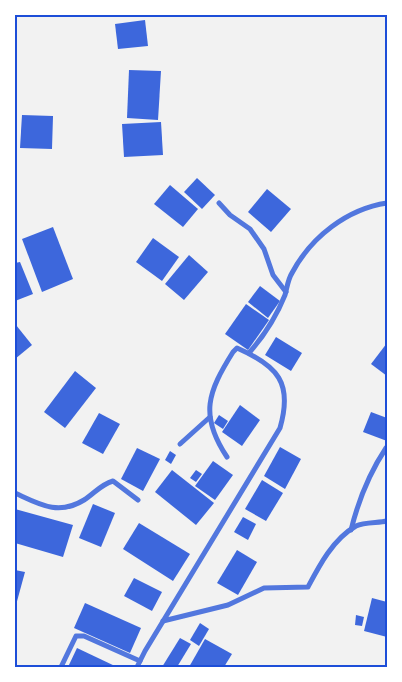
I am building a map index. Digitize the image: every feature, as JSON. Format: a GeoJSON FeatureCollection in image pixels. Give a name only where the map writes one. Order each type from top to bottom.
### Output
{"type":"FeatureCollection","features":[{"type":"Feature","properties":{"kind":"street"},"geometry":{"type":"LineString","coordinates":[[249,353],[279,307],[291,274],[313,245],[344,217],[355,211],[387,202]]}},
{"type":"Feature","properties":{"kind":"street"},"geometry":{"type":"LineString","coordinates":[[219,203],[230,215],[250,230],[264,248],[272,275],[286,292]]}},
{"type":"Feature","properties":{"kind":"street"},"geometry":{"type":"LineString","coordinates":[[61,667],[76,636],[84,636],[139,664],[162,621],[280,428],[285,412],[286,393],[281,381],[265,364],[249,353],[237,348],[218,374],[212,388],[210,417],[212,428],[227,457]]}},
{"type":"Feature","properties":{"kind":"street"},"geometry":{"type":"LineString","coordinates":[[180,444],[210,417]]}},
{"type":"Feature","properties":{"kind":"street"},"geometry":{"type":"LineString","coordinates":[[351,531],[354,516],[376,462],[386,448]]}},
{"type":"Feature","properties":{"kind":"street"},"geometry":{"type":"LineString","coordinates":[[15,493],[55,509],[77,503],[101,485],[113,481],[138,500]]}},
{"type":"Feature","properties":{"kind":"street"},"geometry":{"type":"LineString","coordinates":[[162,621],[228,605],[264,588],[308,588],[321,562],[351,531],[357,526],[387,521]]}},
{"type":"Feature","properties":{"kind":"building"},"geometry":{"type":"Polygon","coordinates":[[[145,20],[148,46],[118,49],[115,24],[145,20]]]}},
{"type":"Feature","properties":{"kind":"building"},"geometry":{"type":"Polygon","coordinates":[[[129,70],[161,71],[158,120],[127,118],[129,70]]]}},
{"type":"Feature","properties":{"kind":"building"},"geometry":{"type":"Polygon","coordinates":[[[22,115],[53,116],[52,149],[20,148],[22,115]]]}},
{"type":"Feature","properties":{"kind":"building"},"geometry":{"type":"Polygon","coordinates":[[[161,122],[163,155],[124,157],[122,124],[161,122]]]}},
{"type":"Feature","properties":{"kind":"building"},"geometry":{"type":"Polygon","coordinates":[[[197,178],[215,195],[202,209],[184,192],[197,178]]]}},
{"type":"Feature","properties":{"kind":"building"},"geometry":{"type":"Polygon","coordinates":[[[170,185],[198,209],[183,227],[154,204],[170,185]]]}},
{"type":"Feature","properties":{"kind":"building"},"geometry":{"type":"Polygon","coordinates":[[[267,189],[291,209],[271,232],[248,212],[267,189]]]}},
{"type":"Feature","properties":{"kind":"building"},"geometry":{"type":"Polygon","coordinates":[[[53,227],[73,279],[42,292],[22,239],[53,227]]]}},
{"type":"Feature","properties":{"kind":"building"},"geometry":{"type":"Polygon","coordinates":[[[153,238],[179,257],[162,281],[136,262],[153,238]]]}},
{"type":"Feature","properties":{"kind":"building"},"geometry":{"type":"Polygon","coordinates":[[[189,255],[208,272],[184,300],[165,284],[189,255]]]}},
{"type":"Feature","properties":{"kind":"building"},"geometry":{"type":"Polygon","coordinates":[[[20,262],[33,294],[15,301],[15,263],[20,262]]]}},
{"type":"Feature","properties":{"kind":"building"},"geometry":{"type":"Polygon","coordinates":[[[260,286],[280,301],[268,318],[248,302],[260,286]]]}},
{"type":"Feature","properties":{"kind":"building"},"geometry":{"type":"Polygon","coordinates":[[[246,304],[269,320],[248,350],[225,334],[246,304]]]}},
{"type":"Feature","properties":{"kind":"building"},"geometry":{"type":"Polygon","coordinates":[[[15,326],[32,345],[15,359],[15,326]]]}},
{"type":"Feature","properties":{"kind":"building"},"geometry":{"type":"Polygon","coordinates":[[[276,337],[302,353],[291,371],[265,355],[276,337]]]}},
{"type":"Feature","properties":{"kind":"building"},"geometry":{"type":"Polygon","coordinates":[[[387,343],[387,376],[371,364],[387,343]]]}},
{"type":"Feature","properties":{"kind":"building"},"geometry":{"type":"Polygon","coordinates":[[[75,371],[96,388],[65,428],[44,412],[75,371]]]}},
{"type":"Feature","properties":{"kind":"building"},"geometry":{"type":"Polygon","coordinates":[[[240,405],[260,420],[242,446],[222,432],[240,405]]]}},
{"type":"Feature","properties":{"kind":"building"},"geometry":{"type":"Polygon","coordinates":[[[371,412],[387,418],[387,441],[363,432],[371,412]]]}},
{"type":"Feature","properties":{"kind":"building"},"geometry":{"type":"Polygon","coordinates":[[[99,413],[120,424],[103,454],[82,443],[99,413]]]}},
{"type":"Feature","properties":{"kind":"building"},"geometry":{"type":"Polygon","coordinates":[[[219,415],[228,421],[223,429],[214,423],[219,415]]]}},
{"type":"Feature","properties":{"kind":"building"},"geometry":{"type":"Polygon","coordinates":[[[280,447],[301,459],[285,489],[264,476],[280,447]]]}},
{"type":"Feature","properties":{"kind":"building"},"geometry":{"type":"Polygon","coordinates":[[[137,448],[160,459],[143,491],[121,479],[137,448]]]}},
{"type":"Feature","properties":{"kind":"building"},"geometry":{"type":"Polygon","coordinates":[[[170,451],[176,455],[171,464],[165,460],[170,451]]]}},
{"type":"Feature","properties":{"kind":"building"},"geometry":{"type":"Polygon","coordinates":[[[213,461],[233,475],[215,500],[195,486],[213,461]]]}},
{"type":"Feature","properties":{"kind":"building"},"geometry":{"type":"Polygon","coordinates":[[[172,470],[214,503],[196,525],[155,492],[172,470]]]}},
{"type":"Feature","properties":{"kind":"building"},"geometry":{"type":"Polygon","coordinates":[[[196,470],[202,474],[196,482],[190,478],[196,470]]]}},
{"type":"Feature","properties":{"kind":"building"},"geometry":{"type":"Polygon","coordinates":[[[262,480],[283,493],[266,521],[245,509],[262,480]]]}},
{"type":"Feature","properties":{"kind":"building"},"geometry":{"type":"Polygon","coordinates":[[[93,504],[115,513],[101,547],[79,538],[93,504]]]}},
{"type":"Feature","properties":{"kind":"building"},"geometry":{"type":"Polygon","coordinates":[[[15,509],[73,525],[63,557],[15,543],[15,509]]]}},
{"type":"Feature","properties":{"kind":"building"},"geometry":{"type":"Polygon","coordinates":[[[243,517],[256,524],[248,540],[234,532],[243,517]]]}},
{"type":"Feature","properties":{"kind":"building"},"geometry":{"type":"Polygon","coordinates":[[[139,523],[190,554],[173,581],[123,549],[139,523]]]}},
{"type":"Feature","properties":{"kind":"building"},"geometry":{"type":"Polygon","coordinates":[[[237,550],[257,562],[238,595],[217,583],[237,550]]]}},
{"type":"Feature","properties":{"kind":"building"},"geometry":{"type":"Polygon","coordinates":[[[15,570],[25,572],[16,605],[15,604],[15,570]]]}},
{"type":"Feature","properties":{"kind":"building"},"geometry":{"type":"Polygon","coordinates":[[[134,578],[162,592],[152,611],[124,596],[134,578]]]}},
{"type":"Feature","properties":{"kind":"building"},"geometry":{"type":"Polygon","coordinates":[[[372,598],[387,602],[387,637],[364,631],[372,598]]]}},
{"type":"Feature","properties":{"kind":"building"},"geometry":{"type":"Polygon","coordinates":[[[85,603],[141,628],[130,653],[74,628],[85,603]]]}},
{"type":"Feature","properties":{"kind":"building"},"geometry":{"type":"Polygon","coordinates":[[[356,615],[364,617],[362,626],[355,625],[356,615]]]}},
{"type":"Feature","properties":{"kind":"building"},"geometry":{"type":"Polygon","coordinates":[[[200,623],[209,629],[199,646],[190,640],[200,623]]]}},
{"type":"Feature","properties":{"kind":"building"},"geometry":{"type":"Polygon","coordinates":[[[180,638],[191,644],[177,667],[162,667],[180,638]]]}},
{"type":"Feature","properties":{"kind":"building"},"geometry":{"type":"Polygon","coordinates":[[[205,639],[232,654],[224,667],[189,667],[205,639]]]}},
{"type":"Feature","properties":{"kind":"building"},"geometry":{"type":"Polygon","coordinates":[[[77,648],[117,667],[68,667],[77,648]]]}}]}
